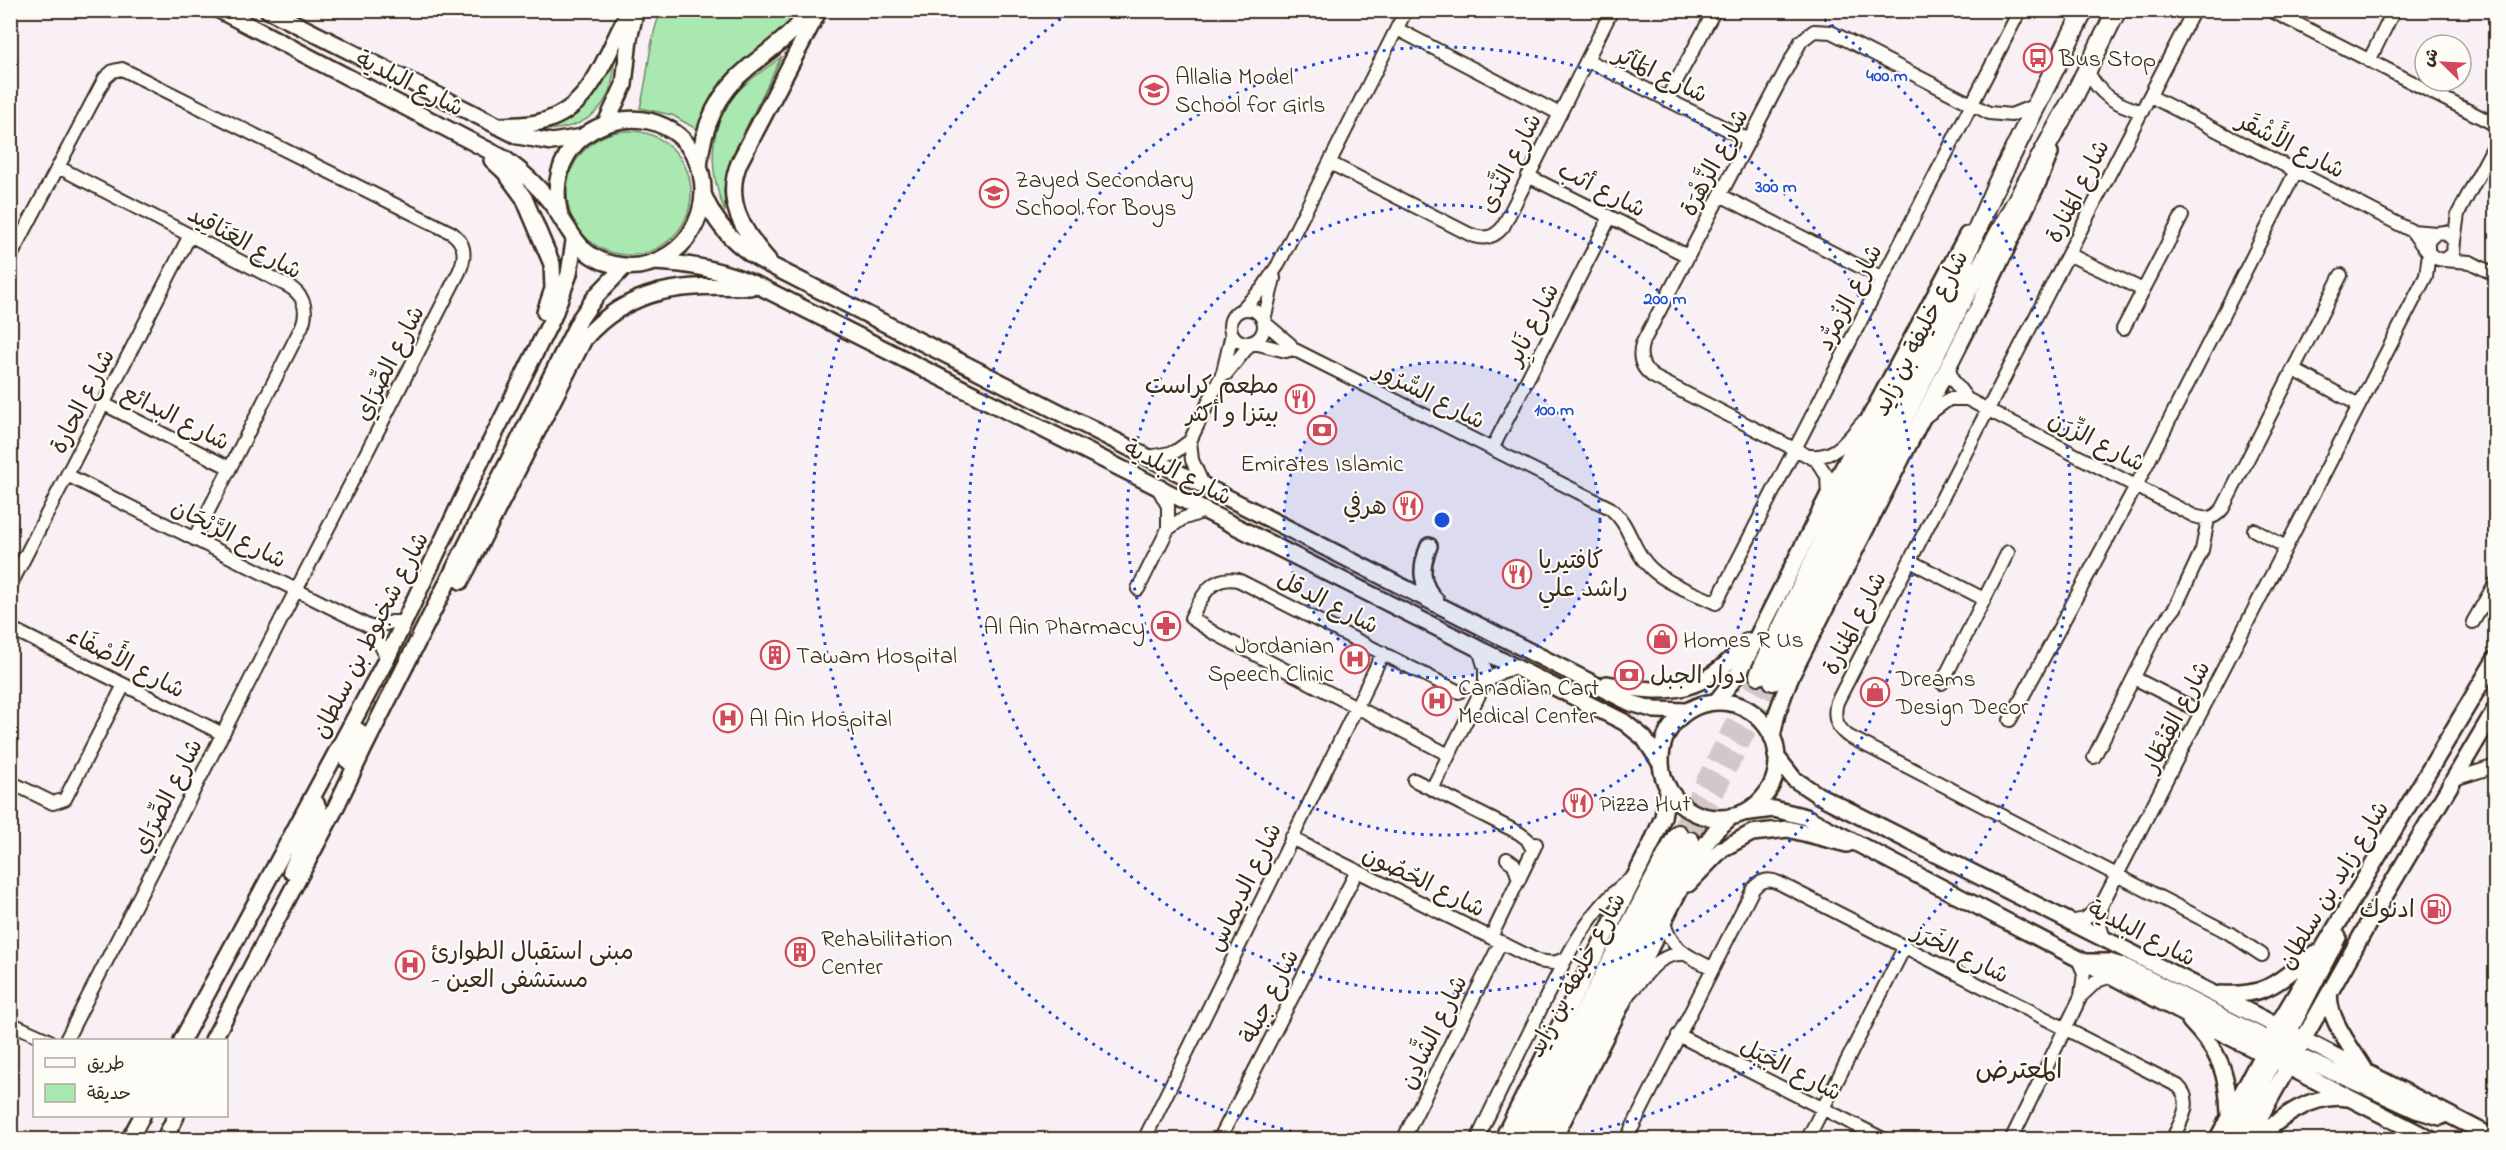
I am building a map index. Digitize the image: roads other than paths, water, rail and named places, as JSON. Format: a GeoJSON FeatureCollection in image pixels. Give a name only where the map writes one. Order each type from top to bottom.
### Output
{"type":"FeatureCollection","features":[{"type":"Feature","properties":{"kind":"highway","name":"شارع خليفة بن زايد"},"geometry":{"type":"LineString","coordinates":[[2084,10],[1995,188],[1957,276],[1854,478],[1766,678],[1957,311],[2073,98],[2117,10]]}},
{"type":"Feature","properties":{"kind":"highway","name":"شارع خليفة بن زايد"},"geometry":{"type":"LineString","coordinates":[[1518,1140],[1684,837],[1535,1140]]}},
{"type":"Feature","properties":{"kind":"main road","name":"شارع البلدية"},"geometry":{"type":"LineString","coordinates":[[219,10],[476,142],[519,169],[542,192],[561,219]]}},
{"type":"Feature","properties":{"kind":"main road","name":"شارع البلدية"},"geometry":{"type":"LineString","coordinates":[[268,10],[518,136],[542,141],[562,141],[583,136]]}},
{"type":"Feature","properties":{"kind":"main road"},"geometry":{"type":"LineString","coordinates":[[495,126],[544,121],[569,109],[580,100],[596,78],[630,10]]}},
{"type":"Feature","properties":{"kind":"main road"},"geometry":{"type":"LineString","coordinates":[[606,123],[624,85],[628,39],[636,10]]}},
{"type":"Feature","properties":{"kind":"main road"},"geometry":{"type":"LineString","coordinates":[[699,168],[682,141],[656,123],[631,119],[606,123],[583,136],[570,151],[561,168],[556,194],[561,219],[574,241],[597,259],[626,266],[653,262],[678,248],[688,237],[702,209],[703,194],[699,168],[705,132],[719,99],[748,68],[792,32],[810,10]]}},
{"type":"Feature","properties":{"kind":"main road"},"geometry":{"type":"LineString","coordinates":[[779,270],[754,243],[741,223],[733,200],[733,184],[740,161],[819,10]]}},
{"type":"Feature","properties":{"kind":"main road"},"geometry":{"type":"LineString","coordinates":[[1772,737],[1777,713],[1790,678],[2040,178],[2073,98]]}},
{"type":"Feature","properties":{"kind":"main road"},"geometry":{"type":"LineString","coordinates":[[469,485],[490,428],[551,300],[554,277],[552,264],[524,198],[505,172],[476,142]]}},
{"type":"Feature","properties":{"kind":"main road"},"geometry":{"type":"LineString","coordinates":[[1716,702],[1740,671],[1872,412],[1946,273],[1995,188]]}},
{"type":"Feature","properties":{"kind":"main road","name":"شارع البلدية"},"geometry":{"type":"LineString","coordinates":[[703,194],[715,218],[731,239],[752,255],[779,270],[1588,681],[1643,707],[1665,712],[1687,711]]}},
{"type":"Feature","properties":{"kind":"main road","name":"شارع شخبوط بن سلطان"},"geometry":{"type":"LineString","coordinates":[[183,1039],[387,658],[469,485],[560,302],[570,274],[574,241]]}},
{"type":"Feature","properties":{"kind":"main road","name":"شارع البلدية"},"geometry":{"type":"LineString","coordinates":[[653,262],[701,266],[732,274],[761,287],[1624,722],[1644,738],[1661,764]]}},
{"type":"Feature","properties":{"kind":"main road","name":"شارع شخبوط بن سلطان"},"geometry":{"type":"LineString","coordinates":[[214,1039],[338,804],[357,760],[580,319],[600,290],[626,266]]}},
{"type":"Feature","properties":{"kind":"main road"},"geometry":{"type":"LineString","coordinates":[[439,601],[458,586],[581,344],[592,330],[622,306],[648,295],[677,288],[709,285],[761,287]]}},
{"type":"Feature","properties":{"kind":"main road"},"geometry":{"type":"LineString","coordinates":[[1429,546],[1421,571],[1430,594],[1441,605]]}},
{"type":"Feature","properties":{"kind":"main road"},"geometry":{"type":"LineString","coordinates":[[357,760],[352,764],[348,763],[348,753],[404,642],[425,578]]}},
{"type":"Feature","properties":{"kind":"main road"},"geometry":{"type":"LineString","coordinates":[[1588,681],[1649,691],[1685,687],[1707,678],[1728,664],[1765,620]]}},
{"type":"Feature","properties":{"kind":"main road","name":"شارع زايد بن سلطان"},"geometry":{"type":"LineString","coordinates":[[2247,1140],[2322,948],[2496,658]]}},
{"type":"Feature","properties":{"kind":"main road"},"geometry":{"type":"LineString","coordinates":[[1553,1140],[1701,849],[1715,831],[1758,802],[1770,786],[1776,766],[1776,756],[1772,737],[1761,720],[1745,708],[1716,702],[1687,711],[1667,735],[1663,745],[1661,764],[1668,787],[1680,802],[1695,813],[1713,817],[1737,814]]}},
{"type":"Feature","properties":{"kind":"main road","name":"شارع زايد بن سلطان"},"geometry":{"type":"LineString","coordinates":[[2217,1140],[2229,1116],[2282,1046],[2330,991],[2496,708]]}},
{"type":"Feature","properties":{"kind":"main road","name":"شارع البلدية"},"geometry":{"type":"LineString","coordinates":[[1776,756],[1794,779],[1818,795],[2214,994],[2352,1099],[2432,1140]]}},
{"type":"Feature","properties":{"kind":"main road"},"geometry":{"type":"LineString","coordinates":[[1502,1140],[1660,826],[1668,787]]}},
{"type":"Feature","properties":{"kind":"main road"},"geometry":{"type":"LineString","coordinates":[[270,930],[278,897],[319,810],[316,803],[310,805]]}},
{"type":"Feature","properties":{"kind":"main road","name":"شارع البلدية"},"geometry":{"type":"LineString","coordinates":[[1737,814],[1763,809],[1796,813],[2181,1012],[2366,1072],[2496,1139]]}},
{"type":"Feature","properties":{"kind":"main road"},"geometry":{"type":"LineString","coordinates":[[1679,892],[1722,849],[1752,833],[1788,829],[1861,846]]}},
{"type":"Feature","properties":{"kind":"main road"},"geometry":{"type":"LineString","coordinates":[[2233,1140],[2332,952],[2345,909]]}},
{"type":"Feature","properties":{"kind":"main road"},"geometry":{"type":"LineString","coordinates":[[2214,994],[2248,995],[2266,989],[2322,948]]}},
{"type":"Feature","properties":{"kind":"main road"},"geometry":{"type":"LineString","coordinates":[[2082,961],[2117,964],[2416,1110],[2434,1116],[2453,1117]]}},
{"type":"Feature","properties":{"kind":"main road"},"geometry":{"type":"LineString","coordinates":[[2330,991],[2329,1004],[2333,1017],[2366,1072]]}},
{"type":"Feature","properties":{"kind":"main road"},"geometry":{"type":"LineString","coordinates":[[2181,1012],[2204,1037],[2224,1070],[2228,1084],[2229,1116]]}},
{"type":"Feature","properties":{"kind":"main road"},"geometry":{"type":"LineString","coordinates":[[2255,1140],[2306,1104],[2331,1097],[2352,1099]]}},
{"type":"Feature","properties":{"kind":"main road"},"geometry":{"type":"LineString","coordinates":[[164,1140],[176,1117]]}},
{"type":"Feature","properties":{"kind":"street"},"geometry":{"type":"LineString","coordinates":[[1149,457],[1175,452],[1190,441],[1218,385],[1227,360],[1232,334],[1230,326],[1232,318],[1262,289],[1278,265],[1406,10]]}},
{"type":"Feature","properties":{"kind":"street","name":"شارع النَّدَى"},"geometry":{"type":"LineString","coordinates":[[1330,163],[1479,238],[1491,237],[1500,230],[1612,10]]}},
{"type":"Feature","properties":{"kind":"street"},"geometry":{"type":"LineString","coordinates":[[1666,100],[1715,10]]}},
{"type":"Feature","properties":{"kind":"street","name":"شارع الزُمرُّد"},"geometry":{"type":"LineString","coordinates":[[1716,603],[2020,10]]}},
{"type":"Feature","properties":{"kind":"street","name":"شارع المَنارة"},"geometry":{"type":"LineString","coordinates":[[2194,10],[1837,702],[1835,717],[1838,725],[1848,736],[2229,933],[2262,955]]}},
{"type":"Feature","properties":{"kind":"street"},"geometry":{"type":"LineString","coordinates":[[2270,10],[2496,125]]}},
{"type":"Feature","properties":{"kind":"street"},"geometry":{"type":"LineString","coordinates":[[2369,61],[2394,10]]}},
{"type":"Feature","properties":{"kind":"street"},"geometry":{"type":"LineString","coordinates":[[1397,29],[1560,114]]}},
{"type":"Feature","properties":{"kind":"street","name":"شارع الزَّهْرَة"},"geometry":{"type":"LineString","coordinates":[[1828,496],[1828,483],[1824,470],[1811,456],[1654,377],[1643,366],[1640,355],[1642,344],[1803,37],[1819,30],[1831,32],[1989,113],[2004,116],[2017,114],[2037,105]]}},
{"type":"Feature","properties":{"kind":"street","name":"شارع المَآثِر"},"geometry":{"type":"LineString","coordinates":[[1587,60],[1749,140]]}},
{"type":"Feature","properties":{"kind":"street"},"geometry":{"type":"LineString","coordinates":[[2087,69],[2095,84],[2106,96],[2120,105],[2142,112]]}},
{"type":"Feature","properties":{"kind":"street","name":"شارع الصِّرَاي"},"geometry":{"type":"LineString","coordinates":[[10,258],[105,78],[113,71],[126,70],[452,233],[460,240],[464,255],[461,266],[67,1039]]}},
{"type":"Feature","properties":{"kind":"street","name":"شارع الأَشْقَر"},"geometry":{"type":"LineString","coordinates":[[2150,96],[2412,231],[2437,232]]}},
{"type":"Feature","properties":{"kind":"street"},"geometry":{"type":"LineString","coordinates":[[2496,142],[2458,214],[2428,241],[2428,252],[2433,258],[2470,262],[2496,275]]}},
{"type":"Feature","properties":{"kind":"street","name":"شارع العَنَاقِيد"},"geometry":{"type":"LineString","coordinates":[[58,166],[292,288],[300,296],[304,306],[305,316],[302,326],[194,539]]}},
{"type":"Feature","properties":{"kind":"street"},"geometry":{"type":"LineString","coordinates":[[2010,720],[2137,484],[2296,171]]}},
{"type":"Feature","properties":{"kind":"street","name":"شارع أثب"},"geometry":{"type":"LineString","coordinates":[[1528,176],[1688,256]]}},
{"type":"Feature","properties":{"kind":"street"},"geometry":{"type":"LineString","coordinates":[[1720,195],[1882,278]]}},
{"type":"Feature","properties":{"kind":"street"},"geometry":{"type":"LineString","coordinates":[[2443,260],[2453,254],[2458,214]]}},
{"type":"Feature","properties":{"kind":"street"},"geometry":{"type":"LineString","coordinates":[[2123,329],[2182,216]]}},
{"type":"Feature","properties":{"kind":"street","name":"شارع نَابِر"},"geometry":{"type":"LineString","coordinates":[[1492,449],[1610,217]]}},
{"type":"Feature","properties":{"kind":"street","name":"شارع الأَشْقَر"},"geometry":{"type":"LineString","coordinates":[[2412,231],[2428,252]]}},
{"type":"Feature","properties":{"kind":"street"},"geometry":{"type":"LineString","coordinates":[[2437,232],[2448,234],[2470,262]]}},
{"type":"Feature","properties":{"kind":"street","name":"شارع الحارة"},"geometry":{"type":"LineString","coordinates":[[10,586],[190,235]]}},
{"type":"Feature","properties":{"kind":"street","name":"شارع القِنْطَار"},"geometry":{"type":"LineString","coordinates":[[2426,276],[2428,252]]}},
{"type":"Feature","properties":{"kind":"street"},"geometry":{"type":"LineString","coordinates":[[2068,254],[2143,290]]}},
{"type":"Feature","properties":{"kind":"street","name":"شارع القِنْطَار"},"geometry":{"type":"LineString","coordinates":[[2070,922],[2092,915],[2102,904],[2426,276],[2443,260]]}},
{"type":"Feature","properties":{"kind":"street"},"geometry":{"type":"LineString","coordinates":[[1218,385],[1252,343],[1263,334],[1278,265]]}},
{"type":"Feature","properties":{"kind":"street"},"geometry":{"type":"LineString","coordinates":[[2094,757],[2162,623],[2175,608],[2202,550],[2208,519],[2217,516],[2223,508],[2341,275]]}},
{"type":"Feature","properties":{"kind":"street"},"geometry":{"type":"LineString","coordinates":[[1242,309],[1256,310],[1264,321]]}},
{"type":"Feature","properties":{"kind":"street","name":"شارع السُّرُور"},"geometry":{"type":"LineString","coordinates":[[1264,321],[1293,349],[1610,508],[1624,523],[1641,556],[1652,569],[1663,577],[1716,603]]}},
{"type":"Feature","properties":{"kind":"street"},"geometry":{"type":"LineString","coordinates":[[1232,334],[1240,342],[1252,343]]}},
{"type":"Feature","properties":{"kind":"street","name":"شارع السُّرُور"},"geometry":{"type":"LineString","coordinates":[[1252,343],[1286,351],[1293,349]]}},
{"type":"Feature","properties":{"kind":"street"},"geometry":{"type":"LineString","coordinates":[[1948,365],[1952,379],[1967,399]]}},
{"type":"Feature","properties":{"kind":"street"},"geometry":{"type":"LineString","coordinates":[[2294,370],[2359,405]]}},
{"type":"Feature","properties":{"kind":"street"},"geometry":{"type":"LineString","coordinates":[[1921,419],[1949,399],[1967,399]]}},
{"type":"Feature","properties":{"kind":"street","name":"شارع الزِّرَن"},"geometry":{"type":"LineString","coordinates":[[1967,399],[2137,484],[2194,516],[2208,519]]}},
{"type":"Feature","properties":{"kind":"street","name":"شارع البدائع"},"geometry":{"type":"LineString","coordinates":[[104,404],[230,468]]}},
{"type":"Feature","properties":{"kind":"street"},"geometry":{"type":"LineString","coordinates":[[1811,456],[1824,456],[1836,451],[1872,412]]}},
{"type":"Feature","properties":{"kind":"street"},"geometry":{"type":"LineString","coordinates":[[1190,441],[1192,459],[1203,484]]}},
{"type":"Feature","properties":{"kind":"street","name":"شارع الرَّيْحَان"},"geometry":{"type":"LineString","coordinates":[[67,475],[372,628]]}},
{"type":"Feature","properties":{"kind":"street"},"geometry":{"type":"LineString","coordinates":[[1138,589],[1168,529],[1168,506],[1158,488]]}},
{"type":"Feature","properties":{"kind":"street"},"geometry":{"type":"LineString","coordinates":[[1168,529],[1182,519],[1205,511]]}},
{"type":"Feature","properties":{"kind":"street"},"geometry":{"type":"LineString","coordinates":[[2254,530],[2286,547]]}},
{"type":"Feature","properties":{"kind":"street"},"geometry":{"type":"LineString","coordinates":[[1942,683],[2008,552]]}},
{"type":"Feature","properties":{"kind":"street"},"geometry":{"type":"LineString","coordinates":[[1910,561],[1984,599]]}},
{"type":"Feature","properties":{"kind":"street","name":"شارع الدقل"},"geometry":{"type":"LineString","coordinates":[[1356,707],[1214,633],[1191,618],[1204,594],[1212,585],[1222,580],[1238,580],[1459,692]]}},
{"type":"Feature","properties":{"kind":"street"},"geometry":{"type":"LineString","coordinates":[[2473,622],[2496,582]]}},
{"type":"Feature","properties":{"kind":"street"},"geometry":{"type":"LineString","coordinates":[[387,658],[372,628],[392,622],[403,622]]}},
{"type":"Feature","properties":{"kind":"street","name":"شارع الأَصْفَاء"},"geometry":{"type":"LineString","coordinates":[[10,628],[223,734]]}},
{"type":"Feature","properties":{"kind":"street"},"geometry":{"type":"LineString","coordinates":[[1432,789],[1485,683],[1485,669],[1479,649]]}},
{"type":"Feature","properties":{"kind":"street","name":"شارع الديماس"},"geometry":{"type":"LineString","coordinates":[[1144,1140],[1383,653]]}},
{"type":"Feature","properties":{"kind":"street"},"geometry":{"type":"LineString","coordinates":[[1485,683],[1499,673],[1515,667]]}},
{"type":"Feature","properties":{"kind":"street"},"geometry":{"type":"LineString","coordinates":[[2134,678],[2201,712]]}},
{"type":"Feature","properties":{"kind":"street"},"geometry":{"type":"LineString","coordinates":[[10,782],[53,803],[65,799],[124,685]]}},
{"type":"Feature","properties":{"kind":"street"},"geometry":{"type":"LineString","coordinates":[[1356,707],[1449,755]]}},
{"type":"Feature","properties":{"kind":"street"},"geometry":{"type":"LineString","coordinates":[[2454,778],[2496,766]]}},
{"type":"Feature","properties":{"kind":"street"},"geometry":{"type":"LineString","coordinates":[[1414,780],[1527,839],[1533,850],[1519,861],[1507,858],[1514,864],[1519,880]]}},
{"type":"Feature","properties":{"kind":"street","name":"شارع الحُصُون"},"geometry":{"type":"LineString","coordinates":[[1291,838],[1538,961]]}},
{"type":"Feature","properties":{"kind":"street","name":"شارع الشَّادِن"},"geometry":{"type":"LineString","coordinates":[[1403,1140],[1496,940],[1533,850]]}},
{"type":"Feature","properties":{"kind":"street","name":"شارع جبلة"},"geometry":{"type":"LineString","coordinates":[[1219,1140],[1357,871]]}},
{"type":"Feature","properties":{"kind":"street"},"geometry":{"type":"LineString","coordinates":[[1477,1140],[1566,959],[1606,899],[1635,876]]}},
{"type":"Feature","properties":{"kind":"street","name":"شارع الخَرَز"},"geometry":{"type":"LineString","coordinates":[[1626,1140],[1753,889],[1760,882],[1769,880],[1779,882],[2181,1089],[2186,1096],[2186,1107],[2172,1140]]}},
{"type":"Feature","properties":{"kind":"street","name":"شارع القِنْطَار"},"geometry":{"type":"LineString","coordinates":[[2102,904],[2100,922],[2104,939]]}},
{"type":"Feature","properties":{"kind":"street"},"geometry":{"type":"LineString","coordinates":[[1664,922],[1671,940],[1684,954],[1712,968]]}},
{"type":"Feature","properties":{"kind":"street"},"geometry":{"type":"LineString","coordinates":[[1807,1140],[1904,948]]}},
{"type":"Feature","properties":{"kind":"street"},"geometry":{"type":"LineString","coordinates":[[1627,995],[1657,962],[1667,956],[1684,954]]}},
{"type":"Feature","properties":{"kind":"street"},"geometry":{"type":"LineString","coordinates":[[1538,961],[1553,963],[1566,959]]}},
{"type":"Feature","properties":{"kind":"street"},"geometry":{"type":"LineString","coordinates":[[1538,961],[1547,972],[1552,986]]}},
{"type":"Feature","properties":{"kind":"street"},"geometry":{"type":"LineString","coordinates":[[2011,1140],[2081,996],[2084,981],[2082,961]]}},
{"type":"Feature","properties":{"kind":"street"},"geometry":{"type":"LineString","coordinates":[[2081,996],[2097,981],[2111,976]]}},
{"type":"Feature","properties":{"kind":"street"},"geometry":{"type":"LineString","coordinates":[[10,1023],[44,1039]]}},
{"type":"Feature","properties":{"kind":"street","name":"شارع الجَبَل"},"geometry":{"type":"LineString","coordinates":[[1678,1035],[1885,1140]]}},
{"type":"Feature","properties":{"kind":"tunnel"},"geometry":{"type":"LineString","coordinates":[[1678,834],[1759,675]]}},
{"type":"Feature","properties":{"kind":"tunnel"},"geometry":{"type":"LineString","coordinates":[[1690,841],[1773,681]]}},
{"type":"Feature","properties":{"kind":"place","name":"Bus Stop"},"geometry":{"type":"Point","coordinates":[2038,58]}},
{"type":"Feature","properties":{"kind":"place","name":"Allalia Model School for Girls"},"geometry":{"type":"Point","coordinates":[1154,90]}},
{"type":"Feature","properties":{"kind":"place","name":"Zayed Secondary School for Boys"},"geometry":{"type":"Point","coordinates":[994,193]}},
{"type":"Feature","properties":{"kind":"place","name":"مطعم كراست بيتزا و أكثر"},"geometry":{"type":"Point","coordinates":[1300,399]}},
{"type":"Feature","properties":{"kind":"place","name":"Emirates Islamic"},"geometry":{"type":"Point","coordinates":[1322,430]}},
{"type":"Feature","properties":{"kind":"place","name":"هرفي"},"geometry":{"type":"Point","coordinates":[1408,506]}},
{"type":"Feature","properties":{"kind":"place","name":"كافتيريا راشد علي"},"geometry":{"type":"Point","coordinates":[1517,574]}},
{"type":"Feature","properties":{"kind":"place","name":"Al Ain Pharmacy"},"geometry":{"type":"Point","coordinates":[1166,626]}},
{"type":"Feature","properties":{"kind":"place","name":"Homes R Us"},"geometry":{"type":"Point","coordinates":[1662,639]}},
{"type":"Feature","properties":{"kind":"place","name":"Tawam Hospital"},"geometry":{"type":"Point","coordinates":[775,655]}},
{"type":"Feature","properties":{"kind":"place","name":"Jordanian Speech Clinic"},"geometry":{"type":"Point","coordinates":[1355,659]}},
{"type":"Feature","properties":{"kind":"place","name":"دوار الجبل"},"geometry":{"type":"Point","coordinates":[1629,675]}},
{"type":"Feature","properties":{"kind":"place","name":"Dreams Design Decor"},"geometry":{"type":"Point","coordinates":[1875,692]}},
{"type":"Feature","properties":{"kind":"place","name":"Canadian Cart Medical Center"},"geometry":{"type":"Point","coordinates":[1437,701]}},
{"type":"Feature","properties":{"kind":"place","name":"Al Ain Hospital"},"geometry":{"type":"Point","coordinates":[728,718]}},
{"type":"Feature","properties":{"kind":"place","name":"Pizza Hut"},"geometry":{"type":"Point","coordinates":[1578,803]}},
{"type":"Feature","properties":{"kind":"place","name":"ادنوك"},"geometry":{"type":"Point","coordinates":[2436,909]}},
{"type":"Feature","properties":{"kind":"place","name":"Rehabilitation Center"},"geometry":{"type":"Point","coordinates":[800,952]}},
{"type":"Feature","properties":{"kind":"place","name":"مبنى استقبال الطوارئ - مستشفى العين"},"geometry":{"type":"Point","coordinates":[410,965]}},
{"type":"Feature","properties":{"kind":"district","name":"المعترض"},"geometry":{"type":"Point","coordinates":[2019,1069]}}]}
